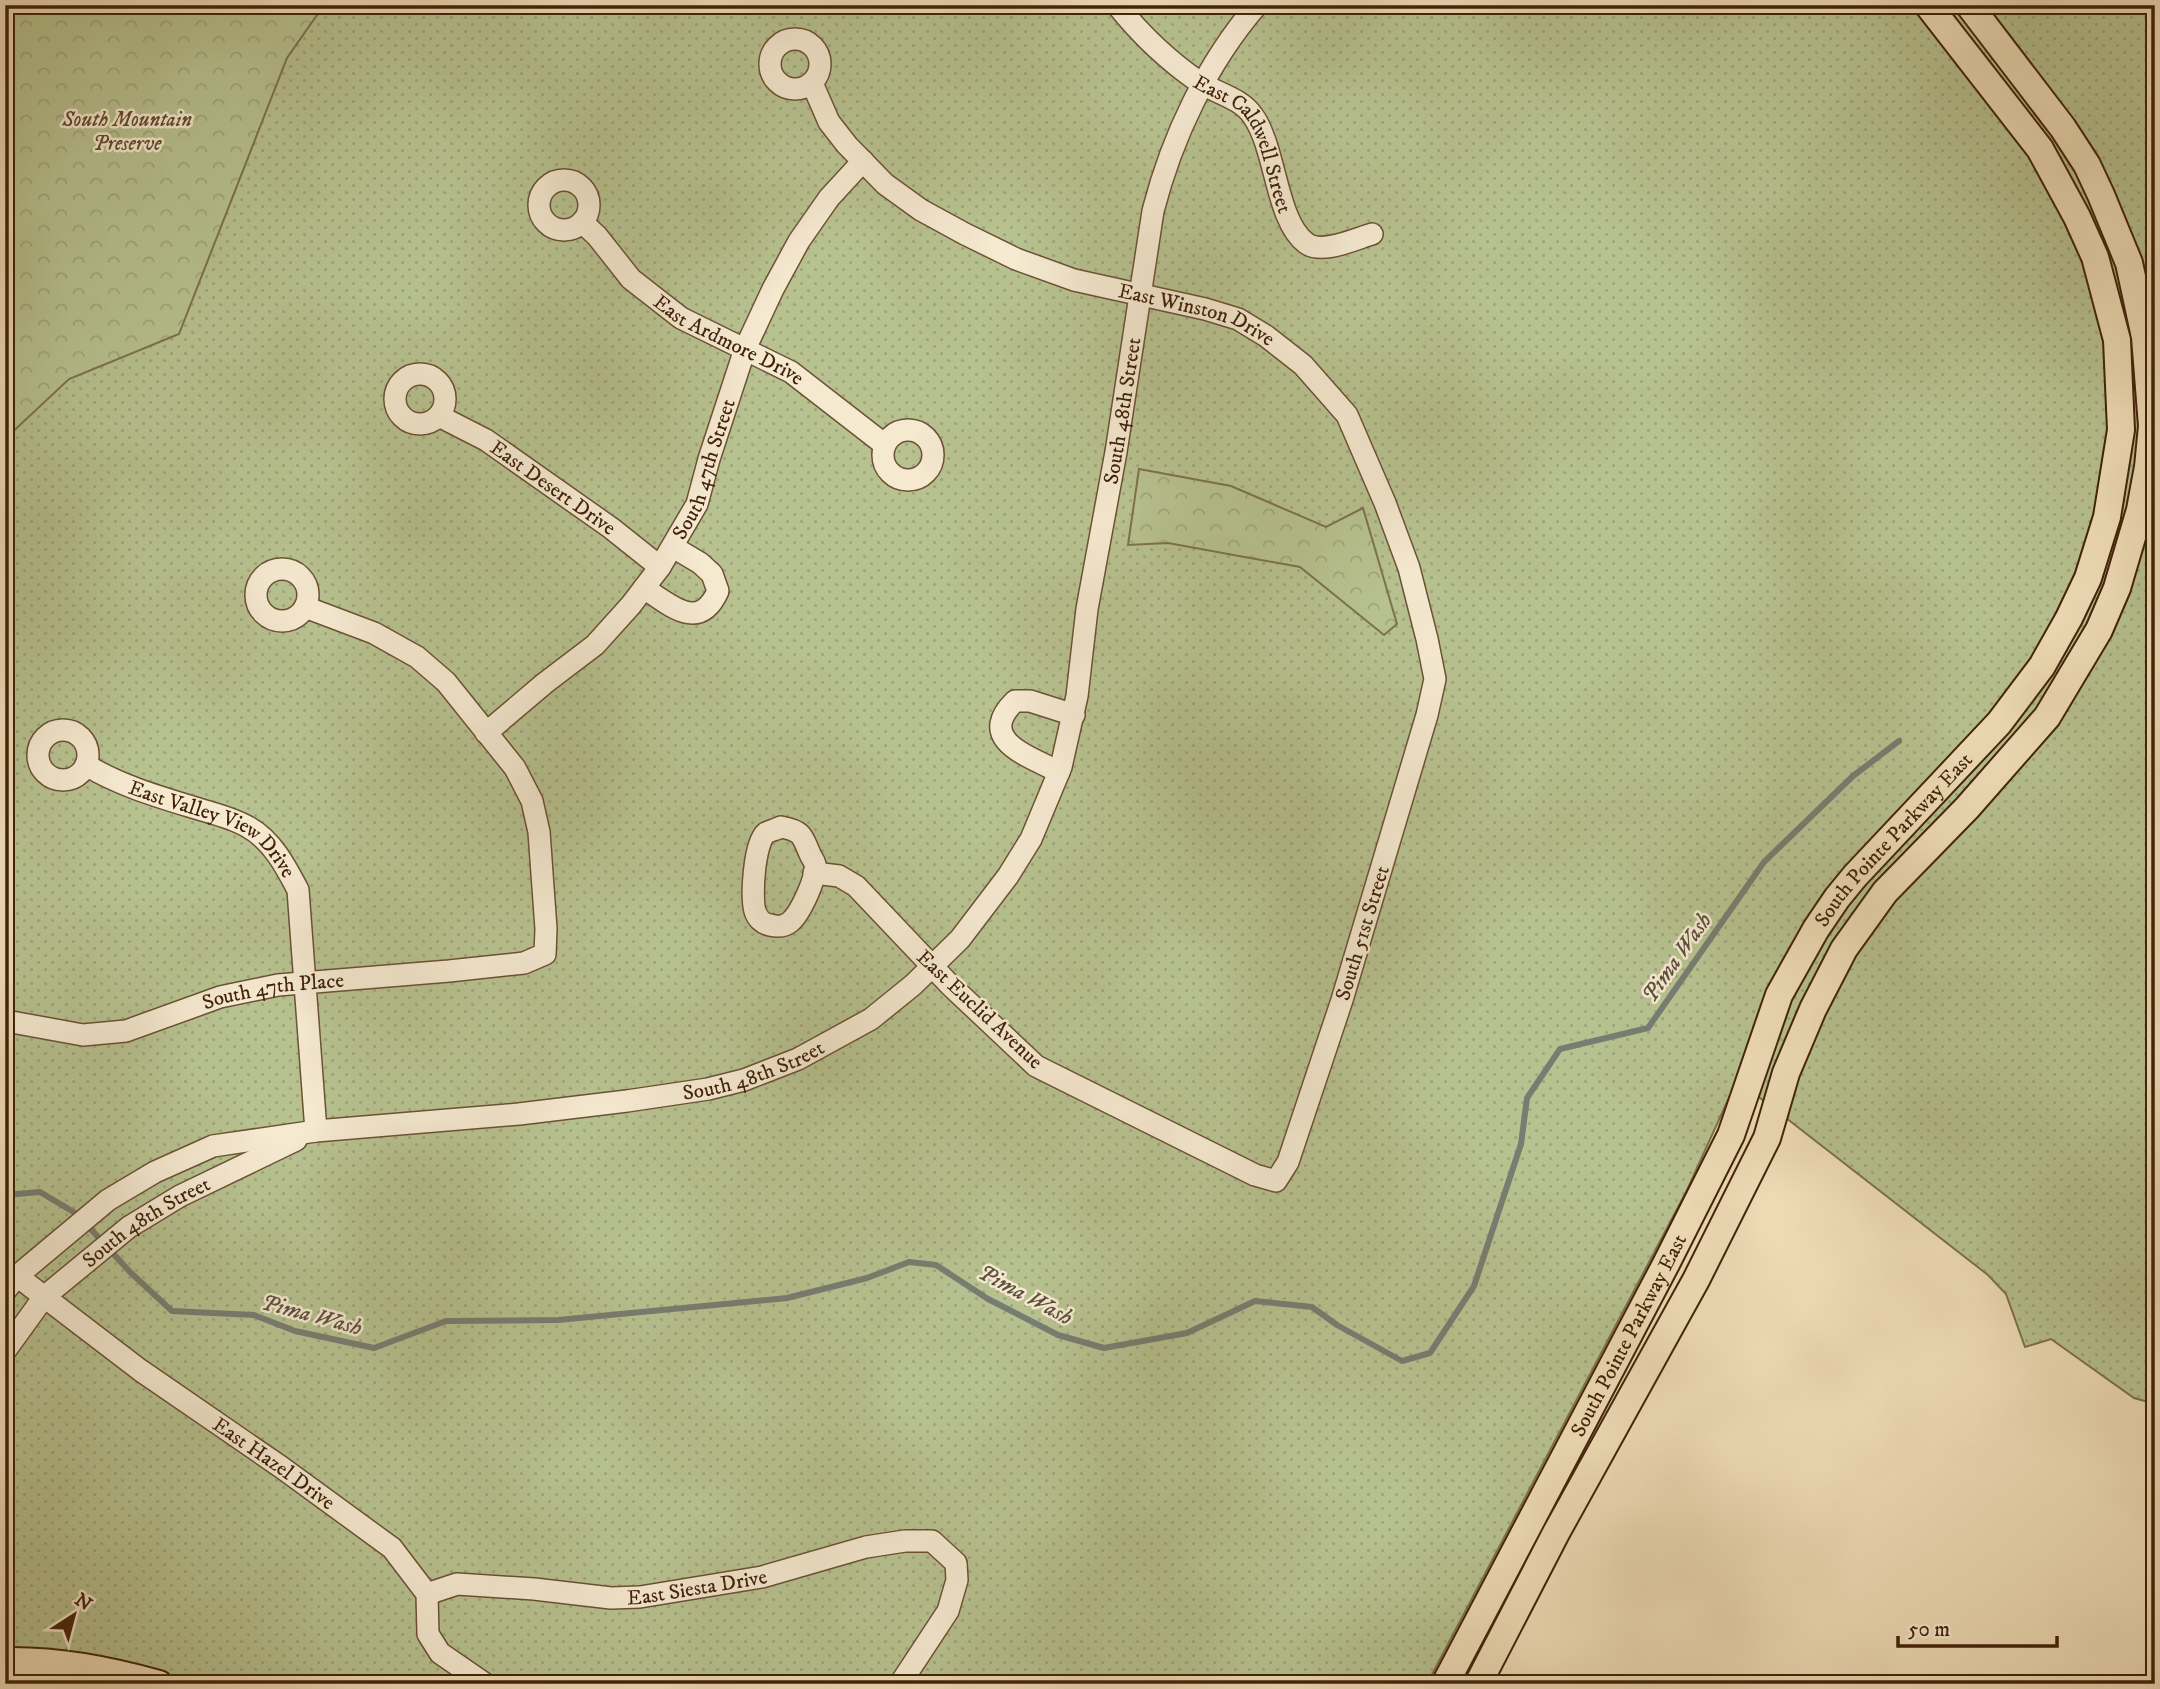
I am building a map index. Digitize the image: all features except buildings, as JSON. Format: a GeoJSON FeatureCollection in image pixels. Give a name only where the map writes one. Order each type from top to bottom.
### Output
{"type":"FeatureCollection","features":[{"type":"Feature","properties":{"kind":"main road","name":"South Pointe Parkway East"},"geometry":{"type":"LineString","coordinates":[[1445,1684],[1666,1264],[1734,1128],[1779,995],[1816,929],[1855,876],[1999,723],[2042,666],[2088,578],[2107,517],[2121,430],[2117,340],[2095,257],[2064,190],[2040,149],[1928,5]]}},
{"type":"Feature","properties":{"kind":"main road","name":"South Pointe Parkway East"},"geometry":{"type":"LineString","coordinates":[[1478,1684],[1556,1533],[1696,1280],[1767,1138],[1786,1073],[1813,1009],[1844,949],[1885,892],[1967,808],[2047,718],[2099,629],[2117,588],[2140,510],[2152,426],[2145,337],[2129,264],[2087,165],[2063,128],[1969,5]]}},
{"type":"Feature","properties":{"kind":"main road"},"geometry":{"type":"LineString","coordinates":[[1666,1264],[1696,1280]]}},
{"type":"Feature","properties":{"kind":"main road"},"geometry":{"type":"LineString","coordinates":[[5,1661],[71,1664],[113,1671],[159,1684]]}},
{"type":"Feature","properties":{"kind":"street","name":"East Caldwell Street"},"geometry":{"type":"LineString","coordinates":[[1117,5],[1143,36],[1180,68],[1203,84],[1233,99],[1253,115],[1270,153],[1288,219],[1296,234],[1307,245],[1320,248],[1372,234]]}},
{"type":"Feature","properties":{"kind":"street","name":"South 48th Street"},"geometry":{"type":"LineString","coordinates":[[11,1283],[108,1200],[155,1172],[213,1146],[316,1131],[469,1119],[627,1101],[708,1089],[744,1080],[798,1059],[871,1019],[913,985],[960,939],[1008,877],[1031,839],[1059,772],[1074,715],[1087,609],[1153,211],[1161,179],[1183,124],[1203,84],[1236,31],[1257,5]]}},
{"type":"Feature","properties":{"kind":"street","name":"East Winston Drive"},"geometry":{"type":"LineString","coordinates":[[812,83],[829,122],[863,162],[885,184],[921,210],[1016,259],[1074,280],[1238,319],[1266,336],[1303,365],[1347,415],[1385,503],[1409,568],[1434,679]]}},
{"type":"Feature","properties":{"kind":"street","name":"South 47th Street"},"geometry":{"type":"LineString","coordinates":[[486,733],[595,645],[660,567],[697,504],[745,349],[773,289],[799,241],[829,198],[863,162]]}},
{"type":"Feature","properties":{"kind":"street","name":"East Ardmore Drive"},"geometry":{"type":"LineString","coordinates":[[582,222],[597,236],[631,279],[681,318],[791,372],[885,445]]}},
{"type":"Feature","properties":{"kind":"street","name":"East Desert Drive"},"geometry":{"type":"LineString","coordinates":[[439,416],[486,440],[611,528],[660,567]]}},
{"type":"Feature","properties":{"kind":"street"},"geometry":{"type":"LineString","coordinates":[[644,588],[690,615],[704,610],[713,602],[718,591],[712,574],[701,563],[673,547]]}},
{"type":"Feature","properties":{"kind":"street"},"geometry":{"type":"LineString","coordinates":[[305,607],[374,633],[417,657],[446,682],[486,733]]}},
{"type":"Feature","properties":{"kind":"street","name":"South 51st Street"},"geometry":{"type":"LineString","coordinates":[[1276,1181],[1288,1162],[1342,1000],[1427,715],[1434,679]]}},
{"type":"Feature","properties":{"kind":"street"},"geometry":{"type":"LineString","coordinates":[[1059,772],[1004,740],[999,726],[1004,712],[1015,701],[1030,701],[1074,715]]}},
{"type":"Feature","properties":{"kind":"street","name":"South 47th Place"},"geometry":{"type":"LineString","coordinates":[[5,1010],[5,1021],[83,1035],[126,1031],[220,997],[278,985],[524,963],[545,954],[546,929],[539,832],[532,801],[515,768],[486,733]]}},
{"type":"Feature","properties":{"kind":"street","name":"East Valley View Drive"},"geometry":{"type":"LineString","coordinates":[[86,765],[106,777],[223,816],[250,828],[267,842],[284,863],[298,890],[316,1131]]}},
{"type":"Feature","properties":{"kind":"street","name":"East Euclid Avenue"},"geometry":{"type":"LineString","coordinates":[[814,873],[839,876],[856,887],[1036,1066],[1255,1175],[1276,1181]]}},
{"type":"Feature","properties":{"kind":"street","name":"South 48th Street"},"geometry":{"type":"LineString","coordinates":[[5,1351],[44,1297],[129,1227],[180,1196],[316,1131]]}},
{"type":"Feature","properties":{"kind":"street","name":"East Hazel Drive"},"geometry":{"type":"LineString","coordinates":[[11,1283],[44,1297],[140,1370],[281,1467],[392,1548],[428,1594]]}},
{"type":"Feature","properties":{"kind":"street","name":"East Siesta Drive"},"geometry":{"type":"LineString","coordinates":[[428,1594],[457,1584],[611,1598],[640,1597],[762,1577],[866,1547],[905,1541],[932,1541],[956,1563],[957,1580],[948,1611],[900,1684]]}},
{"type":"Feature","properties":{"kind":"street"},"geometry":{"type":"LineString","coordinates":[[428,1594],[428,1633],[440,1653],[485,1684]]}},
{"type":"Feature","properties":{"kind":"green space"},"geometry":{"type":"Polygon","coordinates":[[[5,5],[2155,5],[2155,1404],[2134,1398],[2051,1339],[2025,1347],[2006,1294],[1988,1275],[1737,1080],[1687,1190],[1427,1684],[5,1684],[5,5]]]}},
{"type":"Feature","properties":{"kind":"green space","name":"South Mountain Preserve"},"geometry":{"type":"Polygon","coordinates":[[[5,5],[324,5],[287,58],[179,334],[69,379],[5,439],[5,5]]]}},
{"type":"Feature","properties":{"kind":"green space"},"geometry":{"type":"Polygon","coordinates":[[[1139,469],[1231,486],[1326,527],[1363,508],[1397,624],[1384,635],[1300,567],[1168,543],[1128,545],[1139,469]]]}},
{"type":"Feature","properties":{"kind":"waterway","name":"Pima Wash"},"geometry":{"type":"LineString","coordinates":[[5,1195],[40,1192],[77,1214],[131,1273],[172,1311],[254,1315],[295,1331],[374,1348],[446,1321],[558,1320],[787,1298],[867,1278],[909,1262],[936,1265],[988,1299],[1058,1335],[1104,1348],[1187,1333],[1255,1301],[1312,1307],[1337,1325],[1402,1361],[1430,1353],[1474,1286],[1521,1144],[1527,1098],[1560,1049],[1648,1028],[1764,862],[1853,776],[1899,741]]}}]}
